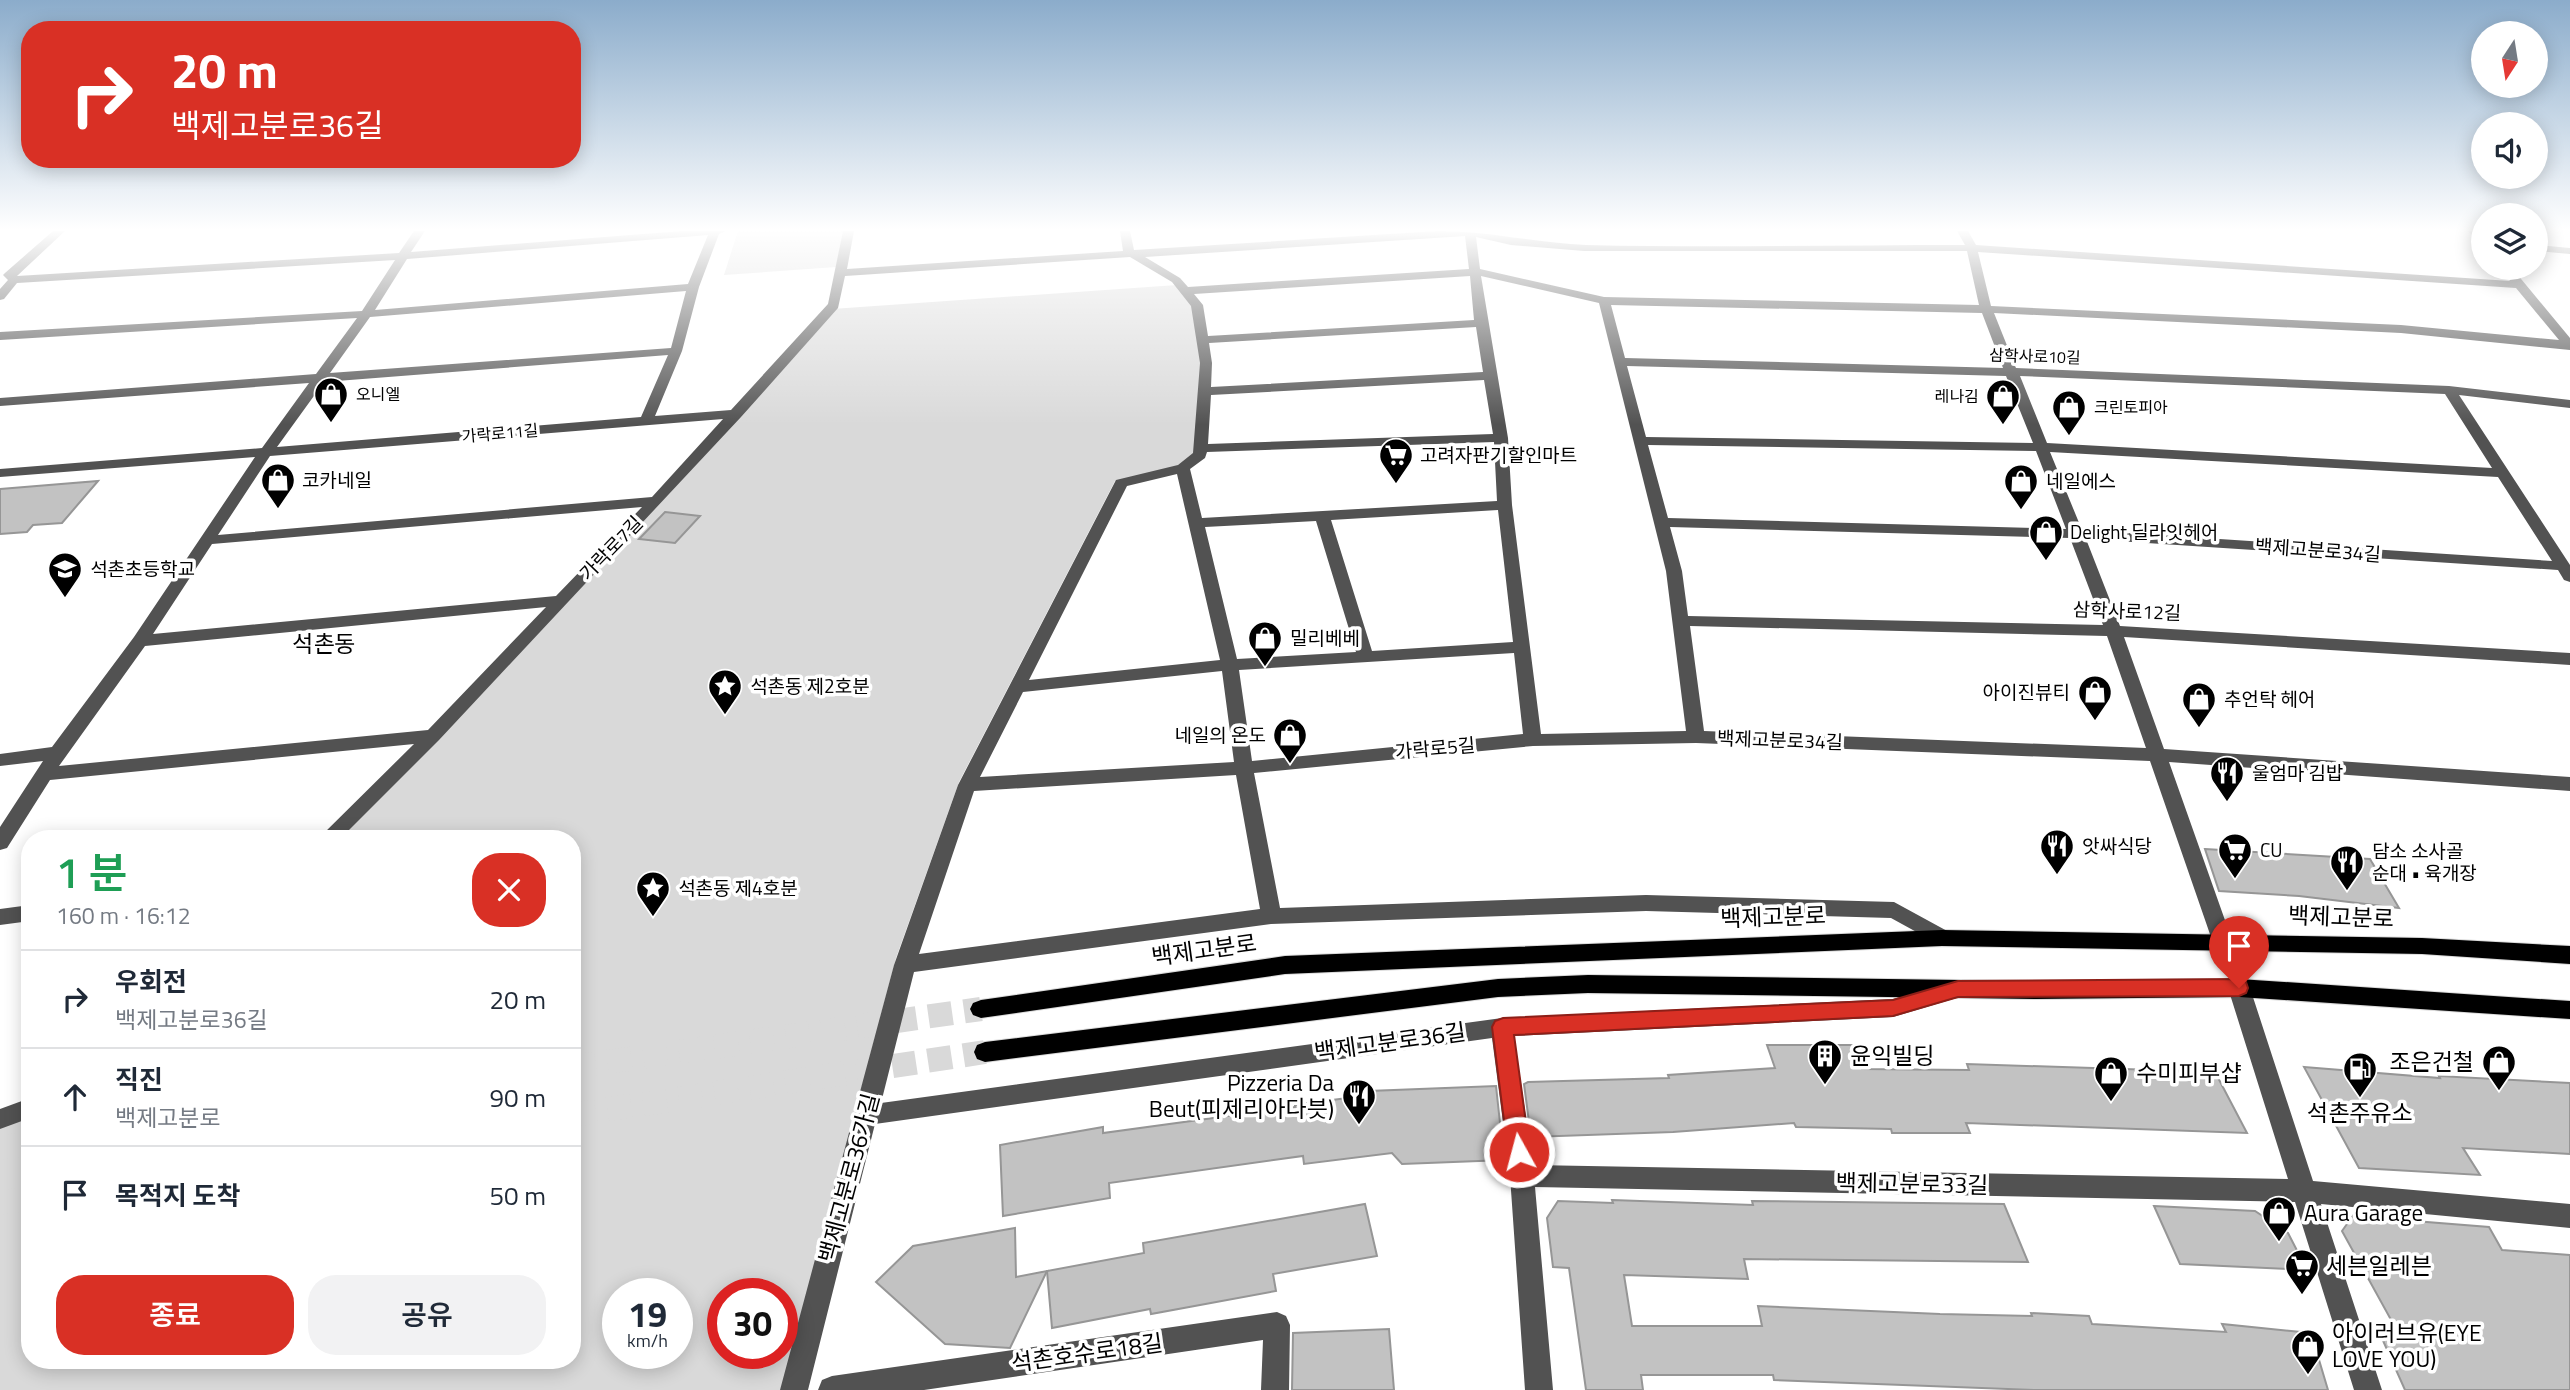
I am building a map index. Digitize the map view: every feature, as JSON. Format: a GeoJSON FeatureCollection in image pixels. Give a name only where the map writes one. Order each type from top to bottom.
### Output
{"type":"FeatureCollection","features":[{"type":"Feature","properties":{"kind":"main road","name":"백제고분로"},"geometry":{"type":"LineString","coordinates":[[981,1009],[1285,965],[1941,938],[2222,940],[2422,946],[2570,955]]}},
{"type":"Feature","properties":{"kind":"main road"},"geometry":{"type":"LineString","coordinates":[[985,1052],[1498,988],[1588,984],[1958,989],[2239,988],[2570,1010]]}},
{"type":"Feature","properties":{"kind":"street"},"geometry":{"type":"LineString","coordinates":[[0,843],[58,754],[209,540],[265,453],[378,296]]}},
{"type":"Feature","properties":{"kind":"street"},"geometry":{"type":"LineString","coordinates":[[0,336],[366,314],[595,296]]}},
{"type":"Feature","properties":{"kind":"street"},"geometry":{"type":"LineString","coordinates":[[647,420],[676,351],[692,296]]}},
{"type":"Feature","properties":{"kind":"street","name":"가락로7길"},"geometry":{"type":"LineString","coordinates":[[337,830],[433,736],[656,501],[834,304],[835,296]]}},
{"type":"Feature","properties":{"kind":"street"},"geometry":{"type":"LineString","coordinates":[[1190,296],[1198,305],[1206,363],[1200,455],[1183,468],[1121,483],[967,785],[905,965],[1271,916],[1646,903],[1894,910],[1941,938]]}},
{"type":"Feature","properties":{"kind":"street"},"geometry":{"type":"LineString","coordinates":[[1479,296],[1501,438],[1505,505],[1533,740]]}},
{"type":"Feature","properties":{"kind":"street"},"geometry":{"type":"LineString","coordinates":[[1582,296],[1604,301],[1986,309],[2401,329],[2570,346]]}},
{"type":"Feature","properties":{"kind":"street"},"geometry":{"type":"LineString","coordinates":[[1983,296],[2039,447],[2114,631],[2222,940]]}},
{"type":"Feature","properties":{"kind":"street"},"geometry":{"type":"LineString","coordinates":[[2530,296],[2570,346]]}},
{"type":"Feature","properties":{"kind":"street","name":"백제고분로34길"},"geometry":{"type":"LineString","coordinates":[[1604,301],[1674,571],[1696,737]]}},
{"type":"Feature","properties":{"kind":"street"},"geometry":{"type":"LineString","coordinates":[[1203,340],[1481,323]]}},
{"type":"Feature","properties":{"kind":"street"},"geometry":{"type":"LineString","coordinates":[[0,402],[676,351]]}},
{"type":"Feature","properties":{"kind":"street","name":"삼학사로10길"},"geometry":{"type":"LineString","coordinates":[[1619,362],[2010,372],[2449,390],[2570,404]]}},
{"type":"Feature","properties":{"kind":"street"},"geometry":{"type":"LineString","coordinates":[[1204,391],[1490,376]]}},
{"type":"Feature","properties":{"kind":"street"},"geometry":{"type":"LineString","coordinates":[[2449,390],[2566,572]]}},
{"type":"Feature","properties":{"kind":"street","name":"가락로11길"},"geometry":{"type":"LineString","coordinates":[[0,474],[736,414]]}},
{"type":"Feature","properties":{"kind":"street"},"geometry":{"type":"LineString","coordinates":[[1200,448],[1501,438]]}},
{"type":"Feature","properties":{"kind":"street"},"geometry":{"type":"LineString","coordinates":[[1640,440],[2039,447],[2503,473]]}},
{"type":"Feature","properties":{"kind":"street"},"geometry":{"type":"LineString","coordinates":[[1183,468],[1230,665],[1244,768],[1271,916]]}},
{"type":"Feature","properties":{"kind":"street"},"geometry":{"type":"LineString","coordinates":[[209,540],[656,501]]}},
{"type":"Feature","properties":{"kind":"street"},"geometry":{"type":"LineString","coordinates":[[1196,523],[1505,505]]}},
{"type":"Feature","properties":{"kind":"street"},"geometry":{"type":"LineString","coordinates":[[1322,515],[1366,657]]}},
{"type":"Feature","properties":{"kind":"street","name":"백제고분로34길"},"geometry":{"type":"LineString","coordinates":[[1661,522],[2074,534],[2566,572]]}},
{"type":"Feature","properties":{"kind":"street"},"geometry":{"type":"LineString","coordinates":[[140,641],[560,601]]}},
{"type":"Feature","properties":{"kind":"street","name":"삼학사로12길"},"geometry":{"type":"LineString","coordinates":[[1681,621],[2114,631],[2570,659]]}},
{"type":"Feature","properties":{"kind":"street"},"geometry":{"type":"LineString","coordinates":[[1017,687],[1230,665],[1522,647]]}},
{"type":"Feature","properties":{"kind":"street"},"geometry":{"type":"LineString","coordinates":[[46,774],[433,736]]}},
{"type":"Feature","properties":{"kind":"street","name":"백제고분로34길"},"geometry":{"type":"LineString","coordinates":[[1533,740],[1696,737],[2158,755],[2570,785]]}},
{"type":"Feature","properties":{"kind":"street","name":"가락로5길"},"geometry":{"type":"LineString","coordinates":[[967,785],[1244,768],[1533,740]]}},
{"type":"Feature","properties":{"kind":"street"},"geometry":{"type":"LineString","coordinates":[[0,760],[58,754]]}},
{"type":"Feature","properties":{"kind":"street"},"geometry":{"type":"LineString","coordinates":[[0,917],[21,914]]}},
{"type":"Feature","properties":{"kind":"street","name":"백제고분로36가길"},"geometry":{"type":"LineString","coordinates":[[794,1390],[905,965]]}},
{"type":"Feature","properties":{"kind":"street"},"geometry":{"type":"LineString","coordinates":[[2239,988],[2368,1390]]}},
{"type":"Feature","properties":{"kind":"street","name":"백제고분로36길"},"geometry":{"type":"LineString","coordinates":[[866,1115],[1503,1027],[1893,1008],[1958,989]]}},
{"type":"Feature","properties":{"kind":"street"},"geometry":{"type":"LineString","coordinates":[[1503,1027],[1522,1176],[1539,1390]]}},
{"type":"Feature","properties":{"kind":"street"},"geometry":{"type":"LineString","coordinates":[[0,1119],[21,1111]]}},
{"type":"Feature","properties":{"kind":"street","name":"백제고분로33길"},"geometry":{"type":"LineString","coordinates":[[1522,1176],[2302,1191],[2570,1216]]}},
{"type":"Feature","properties":{"kind":"street","name":"석촌호수로18길"},"geometry":{"type":"LineString","coordinates":[[832,1390],[1277,1325],[1275,1390]]}},
{"type":"Feature","properties":{"kind":"shaded area"},"geometry":{"type":"Polygon","coordinates":[[[1021,296],[1186,296],[1194,306],[1202,364],[1194,454],[1177,468],[1115,481],[959,782],[896,958],[798,1326],[798,1278],[707,1278],[707,1369],[787,1369],[781,1390],[0,1390],[0,1128],[21,1120],[21,1369],[581,1369],[581,830],[337,830],[433,736],[832,309],[1021,296]]]}},
{"type":"Feature","properties":{"kind":"building"},"geometry":{"type":"Polygon","coordinates":[[[98,481],[62,523],[33,525],[27,532],[0,534],[0,489],[98,481]]]}},
{"type":"Feature","properties":{"kind":"building"},"geometry":{"type":"Polygon","coordinates":[[[665,512],[700,516],[675,543],[639,539],[665,512]]]}},
{"type":"Feature","properties":{"kind":"building"},"geometry":{"type":"Polygon","coordinates":[[[2205,849],[2370,859],[2399,908],[2299,896],[2219,891],[2205,849]]]}},
{"type":"Feature","properties":{"kind":"building"},"geometry":{"type":"Polygon","coordinates":[[[1767,1045],[1854,1045],[1862,1069],[1969,1070],[1967,1064],[2215,1072],[2247,1133],[1966,1123],[1970,1133],[1892,1133],[1891,1129],[1796,1127],[1794,1123],[1673,1132],[1531,1137],[1524,1084],[1528,1082],[1669,1078],[1668,1075],[1775,1068],[1767,1045]]]}},
{"type":"Feature","properties":{"kind":"building"},"geometry":{"type":"Polygon","coordinates":[[[2304,1067],[2440,1078],[2439,1076],[2570,1083],[2570,1154],[2463,1148],[2480,1175],[2359,1168],[2304,1067]]]}},
{"type":"Feature","properties":{"kind":"building"},"geometry":{"type":"Polygon","coordinates":[[[1496,1086],[1504,1160],[1402,1164],[1392,1153],[1304,1164],[1303,1156],[1109,1183],[1110,1198],[1003,1216],[1000,1145],[1103,1127],[1103,1133],[1295,1107],[1370,1095],[1369,1091],[1496,1086]]]}},
{"type":"Feature","properties":{"kind":"building"},"geometry":{"type":"Polygon","coordinates":[[[1612,1200],[1753,1205],[1752,1201],[2004,1204],[2028,1262],[1744,1259],[1748,1279],[1624,1275],[1632,1326],[1762,1326],[1758,1306],[1940,1314],[2032,1316],[2031,1313],[2089,1316],[2092,1324],[2226,1332],[2222,1324],[2311,1333],[2328,1390],[2034,1390],[1774,1380],[1773,1375],[1641,1375],[1643,1390],[1586,1390],[1569,1268],[1553,1267],[1547,1218],[1558,1201],[1613,1203],[1612,1200]]]}},
{"type":"Feature","properties":{"kind":"building"},"geometry":{"type":"Polygon","coordinates":[[[1365,1204],[1377,1256],[1273,1274],[1276,1291],[1151,1314],[1150,1309],[1052,1328],[1047,1271],[1144,1253],[1143,1243],[1365,1204]]]}},
{"type":"Feature","properties":{"kind":"building"},"geometry":{"type":"Polygon","coordinates":[[[2154,1206],[2255,1211],[2288,1233],[2307,1270],[2180,1264],[2154,1206]]]}},
{"type":"Feature","properties":{"kind":"building"},"geometry":{"type":"Polygon","coordinates":[[[2357,1210],[2400,1216],[2402,1220],[2489,1227],[2502,1250],[2570,1255],[2570,1390],[2405,1390],[2376,1325],[2395,1327],[2342,1231],[2357,1210]]]}},
{"type":"Feature","properties":{"kind":"building"},"geometry":{"type":"Polygon","coordinates":[[[1015,1228],[1016,1277],[1047,1271],[1010,1348],[945,1344],[876,1282],[913,1246],[1015,1228]]]}},
{"type":"Feature","properties":{"kind":"building"},"geometry":{"type":"Polygon","coordinates":[[[1389,1329],[1394,1390],[1292,1390],[1293,1333],[1389,1329]]]}},
{"type":"Feature","properties":{"kind":"tunnel"},"geometry":{"type":"LineString","coordinates":[[581,1066],[981,1009]]}},
{"type":"Feature","properties":{"kind":"tunnel"},"geometry":{"type":"LineString","coordinates":[[581,1114],[985,1052]]}},
{"type":"Feature","properties":{"kind":"tunnel"},"geometry":{"type":"LineString","coordinates":[[0,1148],[21,1144]]}},
{"type":"Feature","properties":{"kind":"tunnel"},"geometry":{"type":"LineString","coordinates":[[0,1203],[21,1200]]}},
{"type":"Feature","properties":{"kind":"place","name":"오니엘"},"geometry":{"type":"Point","coordinates":[331,424]}},
{"type":"Feature","properties":{"kind":"place","name":"레나김"},"geometry":{"type":"Point","coordinates":[2003,426]}},
{"type":"Feature","properties":{"kind":"place","name":"크린토피아"},"geometry":{"type":"Point","coordinates":[2069,437]}},
{"type":"Feature","properties":{"kind":"place","name":"고려자판기할인마트"},"geometry":{"type":"Point","coordinates":[1396,485]}},
{"type":"Feature","properties":{"kind":"place","name":"코카네일"},"geometry":{"type":"Point","coordinates":[278,510]}},
{"type":"Feature","properties":{"kind":"place","name":"네일에스"},"geometry":{"type":"Point","coordinates":[2021,511]}},
{"type":"Feature","properties":{"kind":"place","name":"Delight 딜라잇헤어"},"geometry":{"type":"Point","coordinates":[2046,562]}},
{"type":"Feature","properties":{"kind":"place","name":"석촌초등학교"},"geometry":{"type":"Point","coordinates":[65,599]}},
{"type":"Feature","properties":{"kind":"place","name":"밀리베베"},"geometry":{"type":"Point","coordinates":[1265,668]}},
{"type":"Feature","properties":{"kind":"place","name":"석촌동 제2호분"},"geometry":{"type":"Point","coordinates":[725,716]}},
{"type":"Feature","properties":{"kind":"place","name":"아이진뷰티"},"geometry":{"type":"Point","coordinates":[2095,722]}},
{"type":"Feature","properties":{"kind":"place","name":"추언탁 헤어"},"geometry":{"type":"Point","coordinates":[2199,729]}},
{"type":"Feature","properties":{"kind":"place","name":"네일의 온도"},"geometry":{"type":"Point","coordinates":[1290,765]}},
{"type":"Feature","properties":{"kind":"place","name":"울엄마 김밥"},"geometry":{"type":"Point","coordinates":[2227,803]}},
{"type":"Feature","properties":{"kind":"place","name":"앗싸식당"},"geometry":{"type":"Point","coordinates":[2057,876]}},
{"type":"Feature","properties":{"kind":"place","name":"CU"},"geometry":{"type":"Point","coordinates":[2235,880]}},
{"type":"Feature","properties":{"kind":"place","name":"담소 소사골 순대 • 육개장"},"geometry":{"type":"Point","coordinates":[2347,892]}},
{"type":"Feature","properties":{"kind":"place","name":"석촌동 제4호분"},"geometry":{"type":"Point","coordinates":[653,918]}},
{"type":"Feature","properties":{"kind":"place","name":"윤익빌딩"},"geometry":{"type":"Point","coordinates":[1825,1086]}},
{"type":"Feature","properties":{"kind":"place","name":"조은건철"},"geometry":{"type":"Point","coordinates":[2499,1092]}},
{"type":"Feature","properties":{"kind":"place","name":"석촌주유소"},"geometry":{"type":"Point","coordinates":[2360,1099]}},
{"type":"Feature","properties":{"kind":"place","name":"수미피부샵"},"geometry":{"type":"Point","coordinates":[2111,1103]}},
{"type":"Feature","properties":{"kind":"place","name":"Pizzeria Da Beut(피제리아다븟)"},"geometry":{"type":"Point","coordinates":[1359,1126]}},
{"type":"Feature","properties":{"kind":"place","name":"Aura Garage"},"geometry":{"type":"Point","coordinates":[2279,1243]}},
{"type":"Feature","properties":{"kind":"place","name":"세븐일레븐"},"geometry":{"type":"Point","coordinates":[2302,1296]}},
{"type":"Feature","properties":{"kind":"place","name":"아이러브유(EYE LOVE YOU)"},"geometry":{"type":"Point","coordinates":[2308,1376]}},
{"type":"Feature","properties":{"kind":"district","name":"석촌동"},"geometry":{"type":"Point","coordinates":[324,644]}},
{"type":"Feature","properties":{"kind":"route"},"geometry":{"type":"LineString","coordinates":[[1519,1152],[1503,1027],[1893,1008],[1958,989],[2239,988]]}}]}
